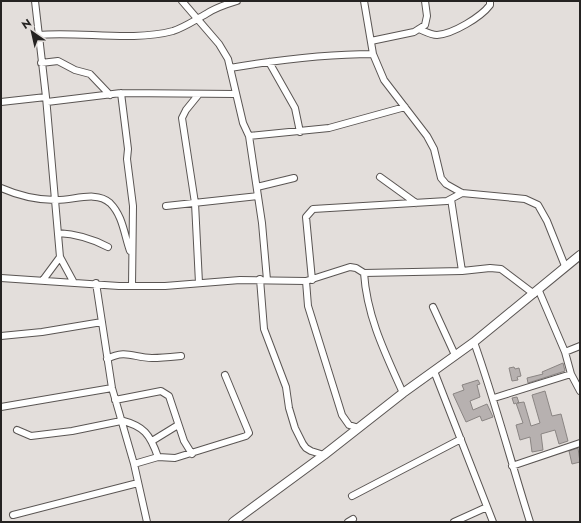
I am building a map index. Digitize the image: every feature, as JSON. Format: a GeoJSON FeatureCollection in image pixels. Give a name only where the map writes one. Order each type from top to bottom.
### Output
{"type":"FeatureCollection","features":[{"type":"Feature","properties":{"kind":"street"},"geometry":{"type":"LineString","coordinates":[[35,1],[46,100],[60,257],[74,282]]}},
{"type":"Feature","properties":{"kind":"street"},"geometry":{"type":"LineString","coordinates":[[182,1],[224,50],[230,68],[242,123],[250,136],[267,280]]}},
{"type":"Feature","properties":{"kind":"street"},"geometry":{"type":"LineString","coordinates":[[38,35],[59,33],[80,36],[152,34],[172,31],[198,19],[212,10],[237,1]]}},
{"type":"Feature","properties":{"kind":"street"},"geometry":{"type":"LineString","coordinates":[[364,1],[373,54],[384,80],[427,136],[434,149],[441,178],[446,184],[462,193],[525,199],[538,205],[547,221],[565,266]]}},
{"type":"Feature","properties":{"kind":"street"},"geometry":{"type":"LineString","coordinates":[[371,41],[419,29],[425,24],[427,16],[425,1]]}},
{"type":"Feature","properties":{"kind":"street"},"geometry":{"type":"LineString","coordinates":[[419,29],[435,35],[446,33],[460,27],[485,11],[490,5],[490,1]]}},
{"type":"Feature","properties":{"kind":"street"},"geometry":{"type":"LineString","coordinates":[[230,68],[269,62],[347,54],[373,54]]}},
{"type":"Feature","properties":{"kind":"street"},"geometry":{"type":"LineString","coordinates":[[41,63],[58,61],[75,70],[90,74],[110,95]]}},
{"type":"Feature","properties":{"kind":"street"},"geometry":{"type":"LineString","coordinates":[[269,62],[295,108],[300,132]]}},
{"type":"Feature","properties":{"kind":"street"},"geometry":{"type":"LineString","coordinates":[[1,102],[121,94],[235,94]]}},
{"type":"Feature","properties":{"kind":"street"},"geometry":{"type":"LineString","coordinates":[[121,94],[133,206],[132,286]]}},
{"type":"Feature","properties":{"kind":"street"},"geometry":{"type":"LineString","coordinates":[[199,94],[186,110],[182,118],[195,202],[199,283]]}},
{"type":"Feature","properties":{"kind":"street"},"geometry":{"type":"LineString","coordinates":[[250,136],[329,128],[405,107]]}},
{"type":"Feature","properties":{"kind":"street"},"geometry":{"type":"LineString","coordinates":[[380,177],[416,203]]}},
{"type":"Feature","properties":{"kind":"street"},"geometry":{"type":"LineString","coordinates":[[257,188],[294,178]]}},
{"type":"Feature","properties":{"kind":"street"},"geometry":{"type":"LineString","coordinates":[[1,188],[22,195],[55,200],[93,197],[106,200],[119,216],[132,256]]}},
{"type":"Feature","properties":{"kind":"street"},"geometry":{"type":"LineString","coordinates":[[359,428],[349,425],[342,415],[308,306],[309,280],[306,217],[313,209],[416,203],[451,199],[462,193]]}},
{"type":"Feature","properties":{"kind":"street"},"geometry":{"type":"LineString","coordinates":[[166,206],[258,196]]}},
{"type":"Feature","properties":{"kind":"street"},"geometry":{"type":"LineString","coordinates":[[451,199],[462,271]]}},
{"type":"Feature","properties":{"kind":"street"},"geometry":{"type":"LineString","coordinates":[[58,233],[87,237],[108,247]]}},
{"type":"Feature","properties":{"kind":"street"},"geometry":{"type":"LineString","coordinates":[[233,522],[324,456],[403,393],[474,342],[580,255]]}},
{"type":"Feature","properties":{"kind":"street"},"geometry":{"type":"LineString","coordinates":[[43,280],[60,257]]}},
{"type":"Feature","properties":{"kind":"street"},"geometry":{"type":"LineString","coordinates":[[1,278],[132,286],[260,279],[309,280],[350,267],[356,268],[364,273],[462,271],[490,268],[501,269],[536,292],[565,352],[571,374],[580,391]]}},
{"type":"Feature","properties":{"kind":"street"},"geometry":{"type":"LineString","coordinates":[[364,273],[365,292],[374,326],[403,393]]}},
{"type":"Feature","properties":{"kind":"street"},"geometry":{"type":"LineString","coordinates":[[260,279],[264,329],[286,388],[288,408],[302,444],[311,451],[324,456]]}},
{"type":"Feature","properties":{"kind":"street"},"geometry":{"type":"LineString","coordinates":[[96,283],[112,388],[134,464],[147,522]]}},
{"type":"Feature","properties":{"kind":"street"},"geometry":{"type":"LineString","coordinates":[[433,307],[455,356]]}},
{"type":"Feature","properties":{"kind":"street"},"geometry":{"type":"LineString","coordinates":[[1,336],[42,332],[102,322]]}},
{"type":"Feature","properties":{"kind":"street"},"geometry":{"type":"LineString","coordinates":[[474,342],[494,398],[512,466],[530,522]]}},
{"type":"Feature","properties":{"kind":"street"},"geometry":{"type":"LineString","coordinates":[[565,352],[580,346]]}},
{"type":"Feature","properties":{"kind":"street"},"geometry":{"type":"LineString","coordinates":[[107,359],[117,354],[125,353],[151,358],[181,356]]}},
{"type":"Feature","properties":{"kind":"street"},"geometry":{"type":"LineString","coordinates":[[434,371],[493,522]]}},
{"type":"Feature","properties":{"kind":"street"},"geometry":{"type":"LineString","coordinates":[[494,398],[571,374]]}},
{"type":"Feature","properties":{"kind":"street"},"geometry":{"type":"LineString","coordinates":[[134,464],[158,457],[175,458],[192,454],[225,441],[246,436],[249,433],[225,375]]}},
{"type":"Feature","properties":{"kind":"street"},"geometry":{"type":"LineString","coordinates":[[1,407],[112,388]]}},
{"type":"Feature","properties":{"kind":"street"},"geometry":{"type":"LineString","coordinates":[[115,400],[161,391],[165,392],[169,396],[187,448],[192,454]]}},
{"type":"Feature","properties":{"kind":"street"},"geometry":{"type":"LineString","coordinates":[[17,430],[31,436],[72,431],[121,421],[134,424],[146,432],[152,441],[158,457]]}},
{"type":"Feature","properties":{"kind":"street"},"geometry":{"type":"LineString","coordinates":[[152,441],[178,425]]}},
{"type":"Feature","properties":{"kind":"street"},"geometry":{"type":"LineString","coordinates":[[352,496],[461,439]]}},
{"type":"Feature","properties":{"kind":"street"},"geometry":{"type":"LineString","coordinates":[[512,466],[580,443]]}},
{"type":"Feature","properties":{"kind":"street"},"geometry":{"type":"LineString","coordinates":[[13,515],[138,483]]}},
{"type":"Feature","properties":{"kind":"street"},"geometry":{"type":"LineString","coordinates":[[454,522],[487,507]]}},
{"type":"Feature","properties":{"kind":"building"},"geometry":{"type":"Polygon","coordinates":[[[563,363],[565,371],[528,383],[527,378],[543,374],[542,372],[563,363]]]}},
{"type":"Feature","properties":{"kind":"building"},"geometry":{"type":"Polygon","coordinates":[[[514,367],[515,369],[519,368],[521,376],[517,377],[518,380],[512,381],[509,368],[514,367]]]}},
{"type":"Feature","properties":{"kind":"building"},"geometry":{"type":"Polygon","coordinates":[[[478,380],[480,384],[477,385],[480,397],[470,401],[473,410],[487,404],[493,417],[482,421],[480,416],[466,422],[453,394],[464,390],[462,385],[478,380]]]}},
{"type":"Feature","properties":{"kind":"building"},"geometry":{"type":"Polygon","coordinates":[[[545,391],[552,416],[561,414],[568,441],[559,444],[555,430],[541,434],[543,450],[532,452],[530,437],[520,440],[516,425],[523,423],[516,403],[514,404],[512,398],[517,397],[519,403],[524,402],[531,426],[540,423],[532,395],[545,391]]]}},
{"type":"Feature","properties":{"kind":"building"},"geometry":{"type":"Polygon","coordinates":[[[578,448],[580,462],[572,464],[569,451],[578,448]]]}}]}
